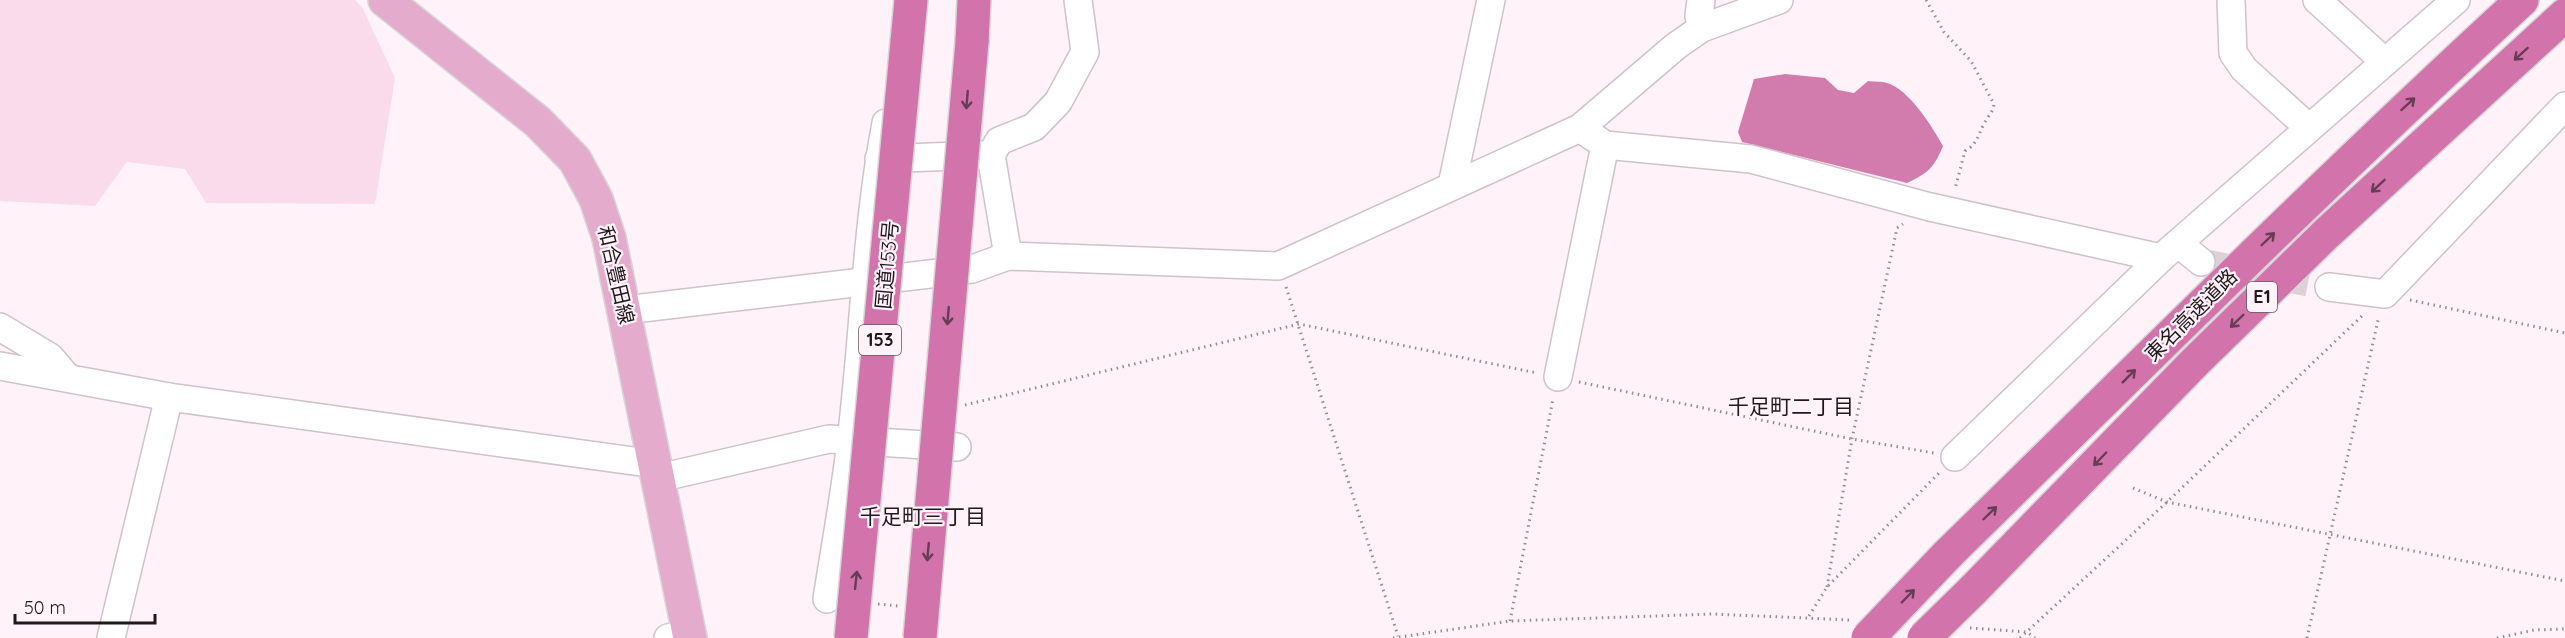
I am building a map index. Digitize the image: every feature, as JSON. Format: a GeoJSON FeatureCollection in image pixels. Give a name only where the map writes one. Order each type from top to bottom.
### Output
{"type":"FeatureCollection","features":[{"type":"Feature","properties":{"kind":"highway","name":"国道153号"},"geometry":{"type":"LineString","coordinates":[[851,638],[911,0]]}},
{"type":"Feature","properties":{"kind":"highway"},"geometry":{"type":"LineString","coordinates":[[920,638],[974,0]]}},
{"type":"Feature","properties":{"kind":"highway","name":"東名高速道路"},"geometry":{"type":"LineString","coordinates":[[1868,638],[1948,554],[2224,280],[2396,115],[2522,0]]}},
{"type":"Feature","properties":{"kind":"highway","name":"東名高速道路"},"geometry":{"type":"LineString","coordinates":[[1924,638],[2195,362],[2326,234],[2565,15]]}},
{"type":"Feature","properties":{"kind":"main road","name":"和合豊田線"},"geometry":{"type":"LineString","coordinates":[[386,0],[538,122],[574,160],[596,199],[609,238],[657,471],[682,636]]}},
{"type":"Feature","properties":{"kind":"street"},"geometry":{"type":"LineString","coordinates":[[827,599],[851,441],[865,282],[879,159],[890,103],[900,0]]}},
{"type":"Feature","properties":{"kind":"street"},"geometry":{"type":"LineString","coordinates":[[1008,256],[991,155],[999,141],[1034,127],[1058,102],[1085,52],[1078,0]]}},
{"type":"Feature","properties":{"kind":"street"},"geometry":{"type":"LineString","coordinates":[[1452,185],[1491,0]]}},
{"type":"Feature","properties":{"kind":"street"},"geometry":{"type":"LineString","coordinates":[[1701,0],[1699,16],[1702,28]]}},
{"type":"Feature","properties":{"kind":"street"},"geometry":{"type":"LineString","coordinates":[[625,310],[972,269],[1008,256],[1278,266],[1581,128],[1676,46],[1702,28],[1779,0]]}},
{"type":"Feature","properties":{"kind":"street"},"geometry":{"type":"LineString","coordinates":[[2231,0],[2233,53],[2244,69],[2309,128]]}},
{"type":"Feature","properties":{"kind":"street"},"geometry":{"type":"LineString","coordinates":[[2317,0],[2385,62]]}},
{"type":"Feature","properties":{"kind":"street"},"geometry":{"type":"LineString","coordinates":[[1955,457],[2170,251],[2456,0]]}},
{"type":"Feature","properties":{"kind":"street"},"geometry":{"type":"LineString","coordinates":[[2328,287],[2385,294],[2565,106]]}},
{"type":"Feature","properties":{"kind":"street"},"geometry":{"type":"LineString","coordinates":[[1581,128],[1605,145],[1751,159],[1940,209],[2170,251],[2201,262]]}},
{"type":"Feature","properties":{"kind":"street"},"geometry":{"type":"LineString","coordinates":[[1558,377],[1605,145]]}},
{"type":"Feature","properties":{"kind":"street"},"geometry":{"type":"LineString","coordinates":[[879,159],[991,155]]}},
{"type":"Feature","properties":{"kind":"street"},"geometry":{"type":"LineString","coordinates":[[0,327],[50,357],[67,377]]}},
{"type":"Feature","properties":{"kind":"street"},"geometry":{"type":"LineString","coordinates":[[0,366],[170,397],[657,471],[830,439],[957,447]]}},
{"type":"Feature","properties":{"kind":"street"},"geometry":{"type":"LineString","coordinates":[[111,638],[170,397]]}},
{"type":"Feature","properties":{"kind":"path"},"geometry":{"type":"LineString","coordinates":[[1827,587],[1852,439],[1897,228],[1940,209],[1965,151],[1972,147],[1979,138],[1984,123],[1993,111],[1994,104],[1971,61],[1944,32],[1926,0]]}},
{"type":"Feature","properties":{"kind":"path"},"geometry":{"type":"LineString","coordinates":[[1278,266],[1299,324],[1398,636]]}},
{"type":"Feature","properties":{"kind":"path"},"geometry":{"type":"LineString","coordinates":[[2385,294],[2565,333]]}},
{"type":"Feature","properties":{"kind":"path"},"geometry":{"type":"LineString","coordinates":[[2020,638],[2167,502],[2385,294]]}},
{"type":"Feature","properties":{"kind":"path"},"geometry":{"type":"LineString","coordinates":[[2307,638],[2385,294]]}},
{"type":"Feature","properties":{"kind":"path"},"geometry":{"type":"LineString","coordinates":[[960,406],[1299,324],[1852,439],[1955,457]]}},
{"type":"Feature","properties":{"kind":"path"},"geometry":{"type":"LineString","coordinates":[[1510,621],[1558,377]]}},
{"type":"Feature","properties":{"kind":"path"},"geometry":{"type":"LineString","coordinates":[[1393,638],[1510,621],[1713,614],[1808,617],[1827,587],[1955,457]]}},
{"type":"Feature","properties":{"kind":"path"},"geometry":{"type":"LineString","coordinates":[[2133,488],[2167,502],[2565,581]]}},
{"type":"Feature","properties":{"kind":"path"},"geometry":{"type":"LineString","coordinates":[[2497,638],[2534,630],[2565,629]]}},
{"type":"Feature","properties":{"kind":"path"},"geometry":{"type":"LineString","coordinates":[[2027,632],[2035,638]]}},
{"type":"Feature","properties":{"kind":"shaded area"},"geometry":{"type":"Polygon","coordinates":[[[0,0],[355,0],[362,7],[395,78],[375,204],[206,203],[185,169],[127,162],[95,206],[0,201],[0,0]]]}},
{"type":"Feature","properties":{"kind":"shaded area"},"geometry":{"type":"Polygon","coordinates":[[[1785,74],[1825,78],[1838,90],[1854,93],[1868,81],[1885,82],[1895,87],[1920,110],[1943,146],[1937,160],[1925,173],[1907,183],[1742,142],[1738,132],[1754,79],[1785,74]]]}},
{"type":"Feature","properties":{"kind":"tunnel"},"geometry":{"type":"LineString","coordinates":[[2201,262],[2329,287]]}},
{"type":"Feature","properties":{"kind":"district","name":"千足町二丁目"},"geometry":{"type":"Point","coordinates":[1791,407]}},
{"type":"Feature","properties":{"kind":"district","name":"千足町三丁目"},"geometry":{"type":"Point","coordinates":[923,517]}}]}
